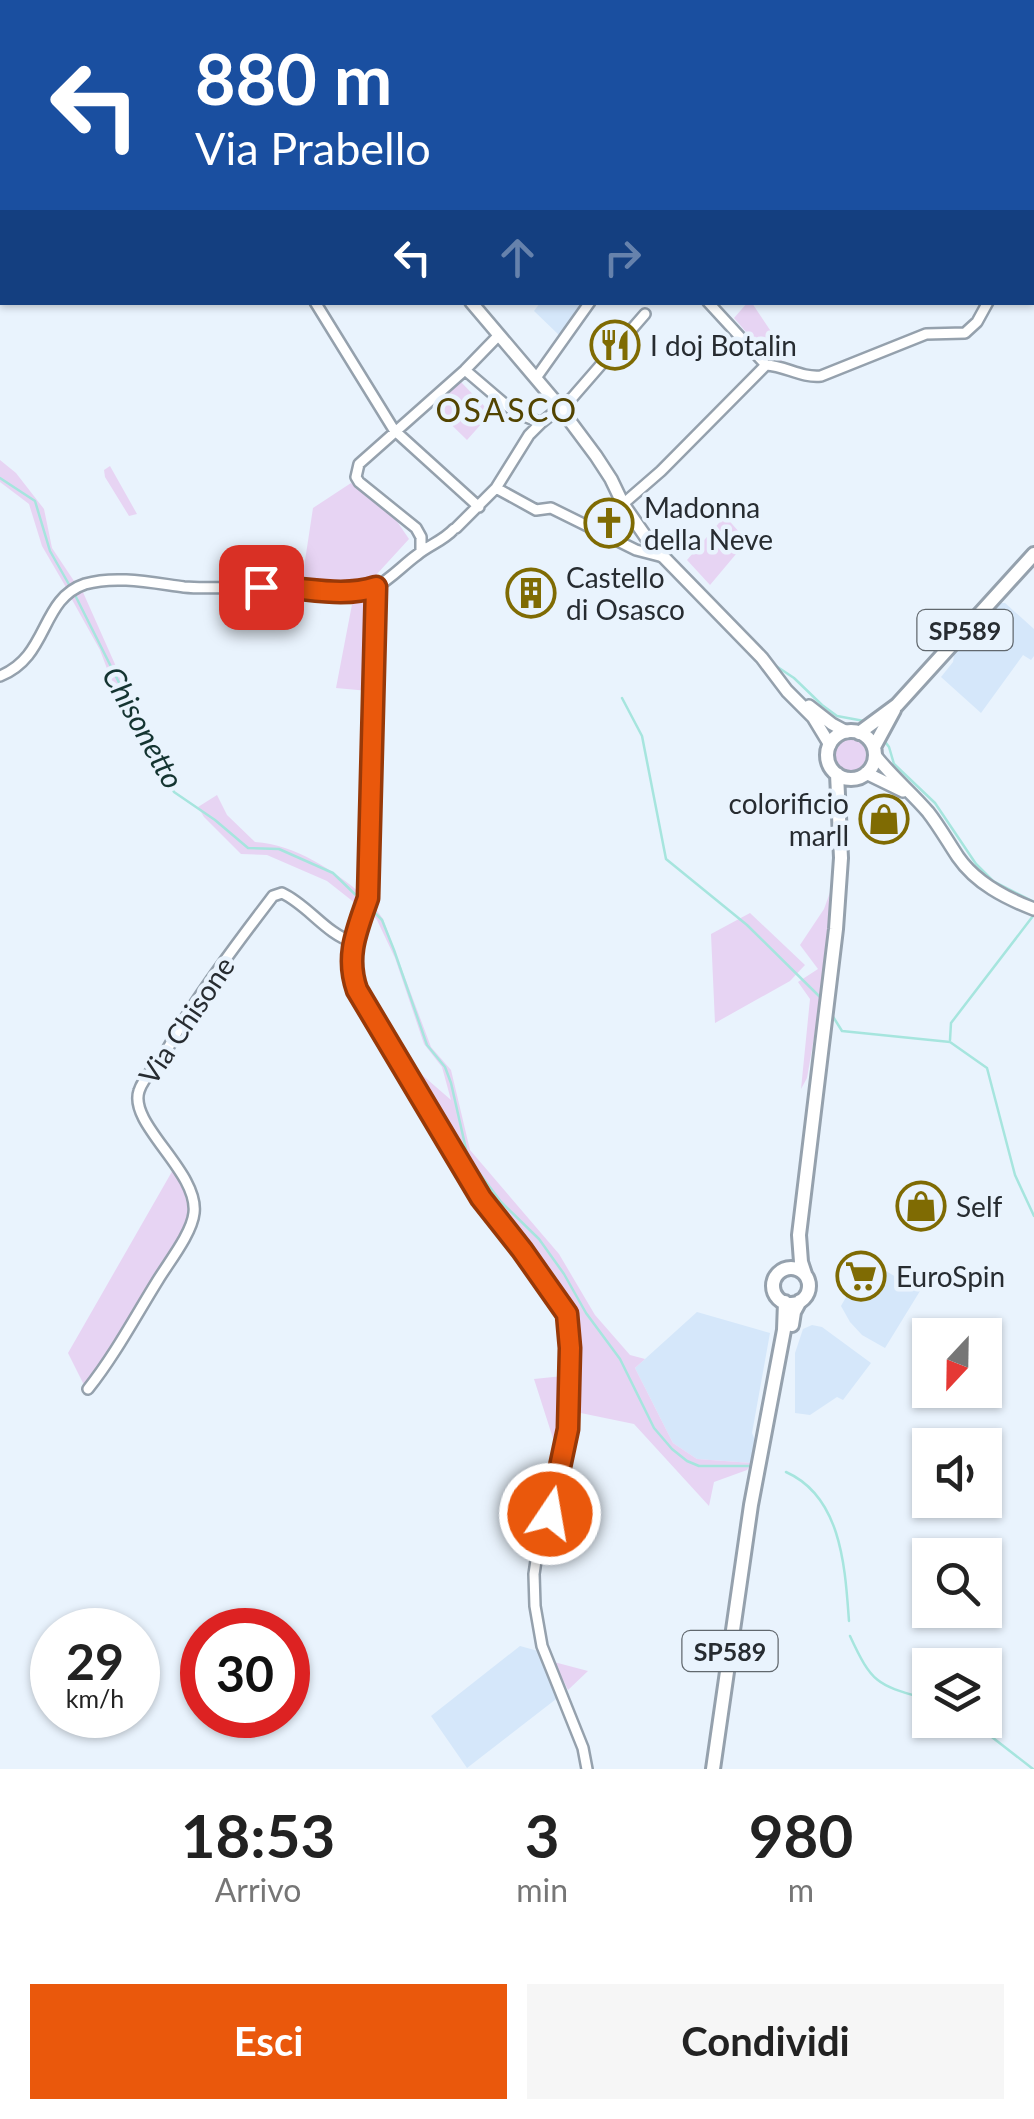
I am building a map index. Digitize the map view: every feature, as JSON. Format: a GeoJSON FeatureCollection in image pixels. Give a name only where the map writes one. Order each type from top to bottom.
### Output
{"type":"FeatureCollection","features":[{"type":"Feature","properties":{"kind":"main road","name":"SP589"},"geometry":{"type":"LineString","coordinates":[[874,751],[897,705],[1034,554]]}},
{"type":"Feature","properties":{"kind":"main road","name":"SP589"},"geometry":{"type":"LineString","coordinates":[[748,1533],[794,1312],[808,1292],[809,1283],[801,1262],[799,1235],[841,858],[837,774],[827,757],[830,744],[840,734],[853,732],[897,705]]}},
{"type":"Feature","properties":{"kind":"main road","name":"SP589"},"geometry":{"type":"LineString","coordinates":[[838,811],[874,762],[870,741],[853,732]]}},
{"type":"Feature","properties":{"kind":"main road"},"geometry":{"type":"LineString","coordinates":[[837,774],[849,779],[864,775]]}},
{"type":"Feature","properties":{"kind":"main road","name":"SP589"},"geometry":{"type":"LineString","coordinates":[[712,1769],[756,1472],[784,1330],[785,1302],[774,1289],[775,1278],[791,1258],[799,1235]]}},
{"type":"Feature","properties":{"kind":"main road"},"geometry":{"type":"LineString","coordinates":[[779,1273],[795,1268],[805,1274]]}},
{"type":"Feature","properties":{"kind":"main road"},"geometry":{"type":"LineString","coordinates":[[785,1302],[800,1301]]}},
{"type":"Feature","properties":{"kind":"street"},"geometry":{"type":"LineString","coordinates":[[317,305],[394,430],[479,507]]}},
{"type":"Feature","properties":{"kind":"street","name":"SP589"},"geometry":{"type":"LineString","coordinates":[[474,305],[560,408],[663,557],[778,677],[819,714],[853,732]]}},
{"type":"Feature","properties":{"kind":"street"},"geometry":{"type":"LineString","coordinates":[[536,378],[588,305]]}},
{"type":"Feature","properties":{"kind":"street"},"geometry":{"type":"LineString","coordinates":[[711,305],[766,365]]}},
{"type":"Feature","properties":{"kind":"street"},"geometry":{"type":"LineString","coordinates":[[623,504],[766,365],[810,377],[821,376],[926,334],[965,333],[986,305]]}},
{"type":"Feature","properties":{"kind":"street"},"geometry":{"type":"LineString","coordinates":[[0,676],[15,669],[30,654],[61,598],[87,584],[118,581],[196,588],[275,586],[333,592],[376,587],[421,551],[444,540],[479,507],[496,488],[530,434],[560,408],[645,314]]}},
{"type":"Feature","properties":{"kind":"street"},"geometry":{"type":"LineString","coordinates":[[421,551],[416,528],[356,478],[359,464],[499,335]]}},
{"type":"Feature","properties":{"kind":"street"},"geometry":{"type":"LineString","coordinates":[[464,370],[513,412],[540,423]]}},
{"type":"Feature","properties":{"kind":"street"},"geometry":{"type":"LineString","coordinates":[[496,488],[536,510],[551,508],[636,550],[663,557]]}},
{"type":"Feature","properties":{"kind":"street"},"geometry":{"type":"LineString","coordinates":[[376,587],[368,898],[354,942],[350,971],[357,990],[481,1198],[567,1314],[568,1429],[537,1554],[535,1606],[542,1646],[588,1769]]}},
{"type":"Feature","properties":{"kind":"street","name":"SP589"},"geometry":{"type":"LineString","coordinates":[[778,677],[830,744]]}},
{"type":"Feature","properties":{"kind":"street"},"geometry":{"type":"LineString","coordinates":[[874,751],[889,773],[930,815],[977,879],[1034,908]]}},
{"type":"Feature","properties":{"kind":"street"},"geometry":{"type":"LineString","coordinates":[[864,775],[914,796]]}},
{"type":"Feature","properties":{"kind":"street","name":"Via Chisone"},"geometry":{"type":"LineString","coordinates":[[88,1389],[175,1253],[194,1212],[181,1174],[142,1115],[137,1103],[139,1089],[274,896],[282,893],[292,898],[342,938],[354,942]]}},
{"type":"Feature","properties":{"kind":"shaded area"},"geometry":{"type":"Polygon","coordinates":[[[538,305],[584,305],[560,336],[534,311],[538,305]]]}},
{"type":"Feature","properties":{"kind":"shaded area"},"geometry":{"type":"Polygon","coordinates":[[[745,305],[753,305],[776,339],[783,363],[766,355],[734,318],[745,305]]]}},
{"type":"Feature","properties":{"kind":"shaded area"},"geometry":{"type":"Polygon","coordinates":[[[459,380],[491,413],[467,440],[431,405],[459,380]]]}},
{"type":"Feature","properties":{"kind":"shaded area"},"geometry":{"type":"Polygon","coordinates":[[[0,460],[16,473],[44,509],[52,548],[76,584],[67,589],[42,546],[29,504],[0,482],[0,460]]]}},
{"type":"Feature","properties":{"kind":"shaded area"},"geometry":{"type":"Polygon","coordinates":[[[110,466],[137,514],[129,516],[105,477],[104,470],[110,466]]]}},
{"type":"Feature","properties":{"kind":"shaded area"},"geometry":{"type":"Polygon","coordinates":[[[351,483],[394,517],[409,539],[366,586],[333,590],[301,587],[313,508],[351,483]]]}},
{"type":"Feature","properties":{"kind":"shaded area"},"geometry":{"type":"Polygon","coordinates":[[[725,516],[747,541],[710,585],[687,560],[725,516]]]}},
{"type":"Feature","properties":{"kind":"shaded area"},"geometry":{"type":"Polygon","coordinates":[[[82,590],[150,743],[147,747],[130,730],[100,650],[70,596],[82,590]]]}},
{"type":"Feature","properties":{"kind":"shaded area"},"geometry":{"type":"Polygon","coordinates":[[[369,593],[369,691],[336,688],[354,594],[369,593]]]}},
{"type":"Feature","properties":{"kind":"shaded area"},"geometry":{"type":"Polygon","coordinates":[[[996,603],[1005,603],[1034,629],[1034,656],[1031,660],[1023,655],[981,713],[941,677],[953,662],[955,648],[996,603]]]}},
{"type":"Feature","properties":{"kind":"shaded area"},"geometry":{"type":"Polygon","coordinates":[[[848,737],[861,742],[866,755],[861,768],[848,773],[835,768],[830,755],[835,742],[848,737]]]}},
{"type":"Feature","properties":{"kind":"shaded area"},"geometry":{"type":"Polygon","coordinates":[[[217,795],[227,815],[255,842],[285,848],[327,868],[364,896],[360,907],[327,881],[267,855],[241,854],[198,807],[217,795]]]}},
{"type":"Feature","properties":{"kind":"shaded area"},"geometry":{"type":"Polygon","coordinates":[[[833,884],[819,1006],[807,1078],[801,1089],[810,999],[798,982],[818,969],[800,945],[824,909],[833,884]]]}},
{"type":"Feature","properties":{"kind":"shaded area"},"geometry":{"type":"Polygon","coordinates":[[[371,902],[383,919],[431,1047],[451,1070],[470,1150],[559,1254],[595,1315],[630,1355],[645,1359],[635,1368],[673,1443],[697,1459],[752,1463],[747,1470],[714,1482],[709,1506],[634,1424],[571,1411],[572,1321],[539,1266],[482,1194],[397,1053],[451,1100],[442,1067],[424,1044],[395,958],[368,910],[371,902]]]}},
{"type":"Feature","properties":{"kind":"shaded area"},"geometry":{"type":"Polygon","coordinates":[[[750,913],[805,965],[790,981],[715,1023],[711,934],[750,913]]]}},
{"type":"Feature","properties":{"kind":"shaded area"},"geometry":{"type":"Polygon","coordinates":[[[174,1168],[190,1201],[189,1224],[102,1367],[85,1387],[68,1353],[174,1168]]]}},
{"type":"Feature","properties":{"kind":"shaded area"},"geometry":{"type":"Polygon","coordinates":[[[867,1260],[920,1291],[885,1348],[862,1335],[841,1306],[867,1260]]]}},
{"type":"Feature","properties":{"kind":"shaded area"},"geometry":{"type":"Polygon","coordinates":[[[697,1312],[770,1333],[752,1433],[756,1443],[752,1463],[697,1459],[673,1443],[635,1368],[697,1312]]]}},
{"type":"Feature","properties":{"kind":"shaded area"},"geometry":{"type":"Polygon","coordinates":[[[812,1325],[822,1327],[871,1363],[843,1400],[837,1397],[810,1415],[795,1413],[795,1353],[803,1329],[812,1325]]]}},
{"type":"Feature","properties":{"kind":"shaded area"},"geometry":{"type":"Polygon","coordinates":[[[563,1376],[567,1380],[565,1431],[558,1454],[534,1379],[563,1376]]]}},
{"type":"Feature","properties":{"kind":"shaded area"},"geometry":{"type":"Polygon","coordinates":[[[520,1646],[538,1651],[560,1696],[467,1768],[431,1716],[520,1646]]]}},
{"type":"Feature","properties":{"kind":"shaded area"},"geometry":{"type":"Polygon","coordinates":[[[554,1662],[588,1671],[568,1690],[554,1662]]]}},
{"type":"Feature","properties":{"kind":"waterway","name":"Chisonetto"},"geometry":{"type":"LineString","coordinates":[[0,478],[35,501],[50,551],[71,588]]}},
{"type":"Feature","properties":{"kind":"waterway"},"geometry":{"type":"LineString","coordinates":[[657,536],[677,563]]}},
{"type":"Feature","properties":{"kind":"waterway","name":"Chisonetto"},"geometry":{"type":"LineString","coordinates":[[75,595],[174,792],[248,848],[279,849],[333,873],[362,901]]}},
{"type":"Feature","properties":{"kind":"waterway"},"geometry":{"type":"LineString","coordinates":[[776,666],[837,716],[864,721]]}},
{"type":"Feature","properties":{"kind":"waterway","name":"Chisonetto"},"geometry":{"type":"LineString","coordinates":[[622,698],[642,736],[666,859],[747,925],[821,998]]}},
{"type":"Feature","properties":{"kind":"waterway"},"geometry":{"type":"LineString","coordinates":[[883,739],[894,764],[935,803],[976,864],[993,881],[1034,902]]}},
{"type":"Feature","properties":{"kind":"waterway","name":"Chisonetto"},"geometry":{"type":"LineString","coordinates":[[373,911],[382,920],[427,1045],[445,1067],[468,1158],[501,1202],[539,1239],[564,1274],[586,1313],[620,1359],[654,1428],[672,1449],[699,1466],[752,1466]]}},
{"type":"Feature","properties":{"kind":"waterway"},"geometry":{"type":"LineString","coordinates":[[950,1040],[951,1023],[1033,916]]}},
{"type":"Feature","properties":{"kind":"waterway","name":"Chisonetto"},"geometry":{"type":"LineString","coordinates":[[832,1015],[842,1031],[950,1042],[987,1068],[1015,1175],[1034,1216]]}},
{"type":"Feature","properties":{"kind":"waterway","name":"Chisonetto"},"geometry":{"type":"LineString","coordinates":[[786,1472],[805,1483],[829,1516],[842,1557],[849,1621]]}},
{"type":"Feature","properties":{"kind":"waterway","name":"Chisonetto"},"geometry":{"type":"LineString","coordinates":[[850,1636],[865,1665],[879,1681],[912,1695]]}},
{"type":"Feature","properties":{"kind":"waterway","name":"Chisonetto"},"geometry":{"type":"LineString","coordinates":[[993,1738],[1033,1769]]}},
{"type":"Feature","properties":{"kind":"place","name":"I doj Botalin"},"geometry":{"type":"Point","coordinates":[615,345]}},
{"type":"Feature","properties":{"kind":"place","name":"Madonna della Neve"},"geometry":{"type":"Point","coordinates":[609,523]}},
{"type":"Feature","properties":{"kind":"place","name":"Castello di Osasco"},"geometry":{"type":"Point","coordinates":[531,593]}},
{"type":"Feature","properties":{"kind":"place","name":"colorificio marll"},"geometry":{"type":"Point","coordinates":[884,819]}},
{"type":"Feature","properties":{"kind":"place","name":"Self"},"geometry":{"type":"Point","coordinates":[921,1206]}},
{"type":"Feature","properties":{"kind":"place","name":"EuroSpin"},"geometry":{"type":"Point","coordinates":[861,1276]}},
{"type":"Feature","properties":{"kind":"district","name":"OSASCO"},"geometry":{"type":"Point","coordinates":[507,409]}},
{"type":"Feature","properties":{"kind":"route"},"geometry":{"type":"LineString","coordinates":[[261,587],[333,592],[376,587],[368,898],[354,942],[350,971],[357,990],[481,1198],[567,1314],[568,1429],[550,1514]]}}]}
